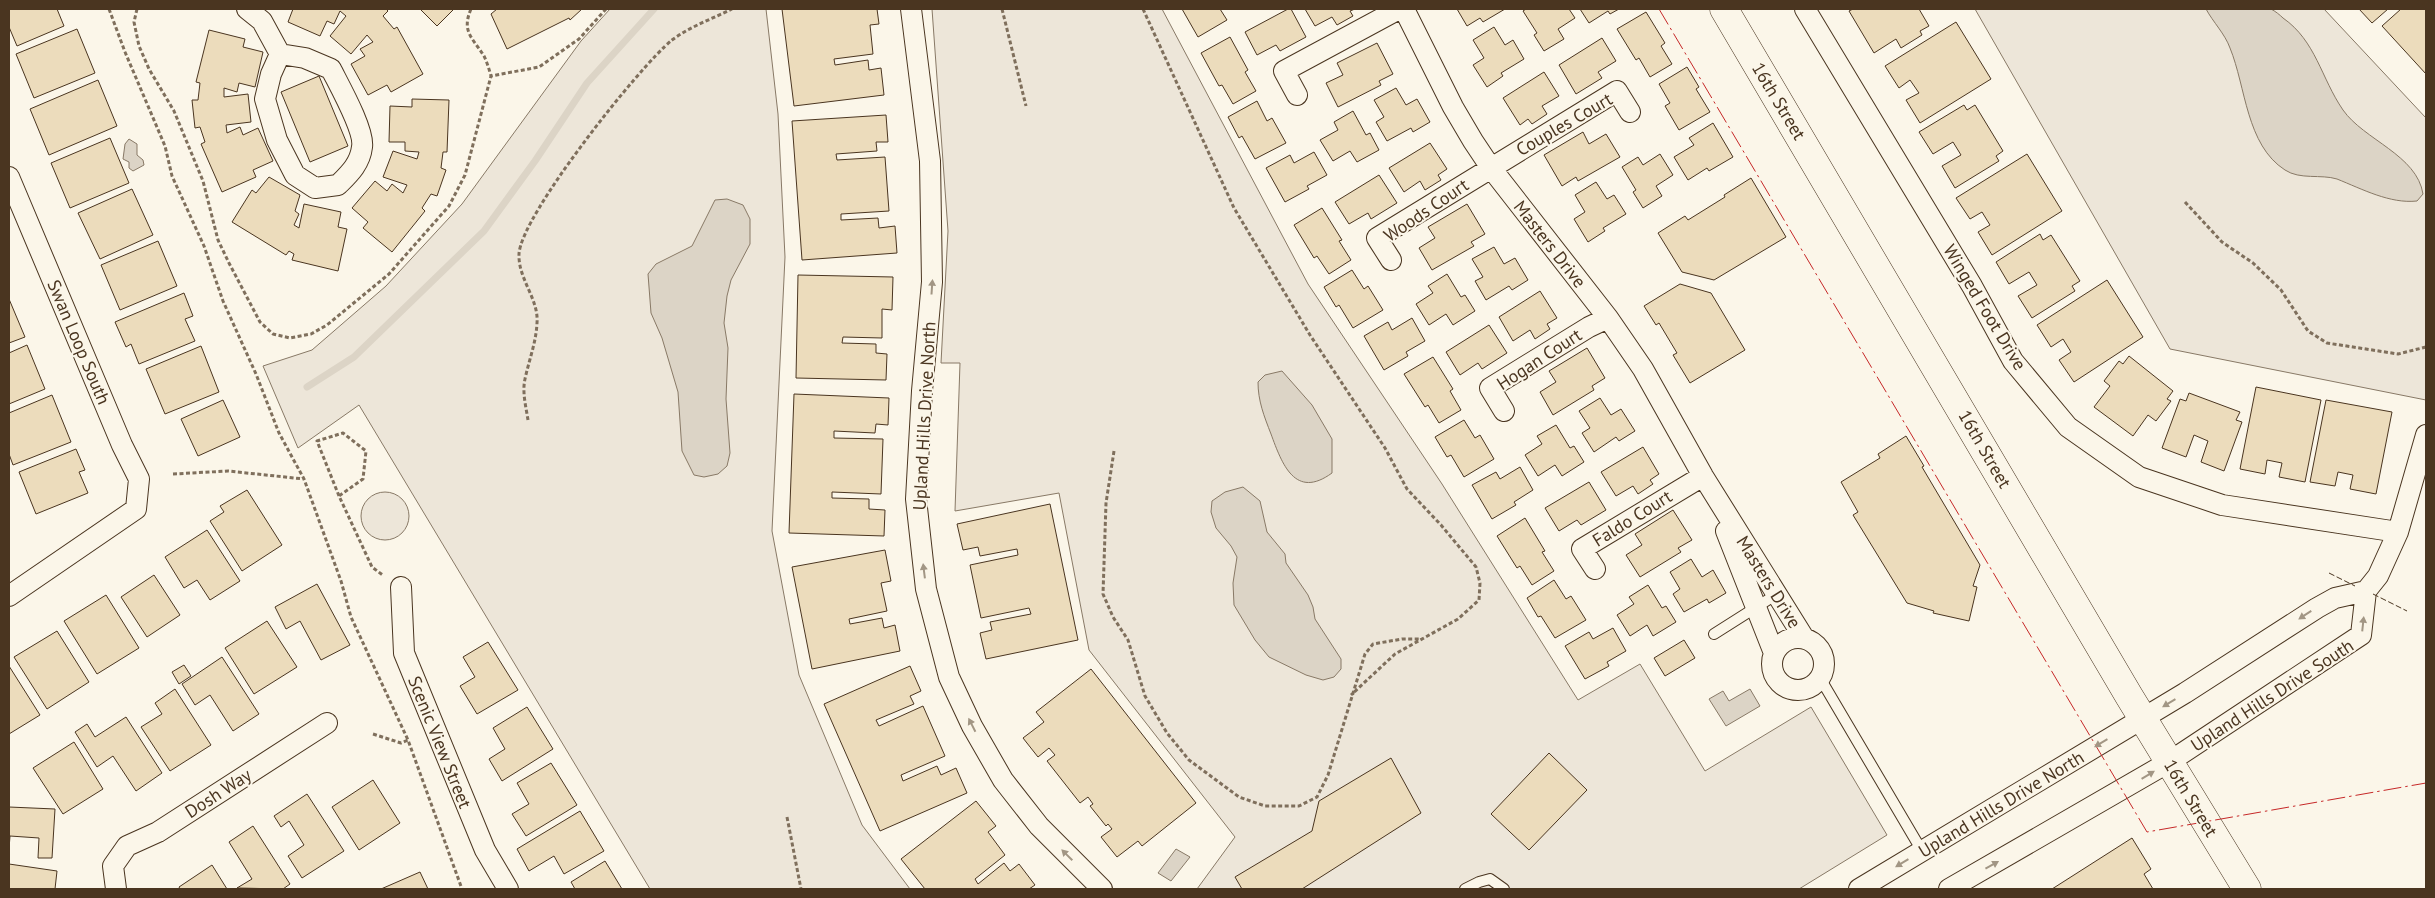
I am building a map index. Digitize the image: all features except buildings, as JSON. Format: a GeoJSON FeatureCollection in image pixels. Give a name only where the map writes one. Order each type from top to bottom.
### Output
{"type":"FeatureCollection","features":[{"type":"Feature","properties":{"kind":"main road","name":"16th Street"},"geometry":{"type":"LineString","coordinates":[[1724,9],[2169,762],[2247,889]]}},
{"type":"Feature","properties":{"kind":"street"},"geometry":{"type":"LineString","coordinates":[[247,9],[262,20],[280,54]]}},
{"type":"Feature","properties":{"kind":"street","name":"Upland Hills Drive North"},"geometry":{"type":"LineString","coordinates":[[911,9],[930,180],[932,282],[922,391],[916,499],[926,589],[949,677],[972,726],[1002,780],[1039,826],[1102,889]]}},
{"type":"Feature","properties":{"kind":"street"},"geometry":{"type":"LineString","coordinates":[[1296,95],[1284,71],[1399,9]]}},
{"type":"Feature","properties":{"kind":"street","name":"Masters Drive"},"geometry":{"type":"LineString","coordinates":[[1404,9],[1453,107],[1492,168],[1608,318],[1643,370],[1703,476],[1804,638],[1818,646],[1822,654],[1823,670],[1820,678],[1807,688],[1798,690],[1782,684],[1772,670],[1774,653],[1757,606],[1703,476]]}},
{"type":"Feature","properties":{"kind":"street","name":"Winged Foot Drive"},"geometry":{"type":"LineString","coordinates":[[1805,9],[1972,286],[2013,361],[2068,427],[2139,477],[2222,505],[2398,532]]}},
{"type":"Feature","properties":{"kind":"street"},"geometry":{"type":"LineString","coordinates":[[280,54],[305,58],[331,69],[352,111],[363,146],[355,168],[338,185],[315,188],[295,175],[277,140],[264,98],[271,74],[280,54]]}},
{"type":"Feature","properties":{"kind":"street","name":"Couples Court"},"geometry":{"type":"LineString","coordinates":[[1492,168],[1617,91],[1630,112]]}},
{"type":"Feature","properties":{"kind":"street","name":"Woods Court"},"geometry":{"type":"LineString","coordinates":[[1391,260],[1377,238],[1492,168]]}},
{"type":"Feature","properties":{"kind":"street","name":"Swan Loop South"},"geometry":{"type":"LineString","coordinates":[[9,177],[122,444],[139,479],[136,509],[9,596]]}},
{"type":"Feature","properties":{"kind":"street","name":"Hogan Court"},"geometry":{"type":"LineString","coordinates":[[1504,411],[1490,388],[1589,327],[1608,318]]}},
{"type":"Feature","properties":{"kind":"street","name":"Upland Hills Drive South"},"geometry":{"type":"LineString","coordinates":[[2169,762],[2361,635],[2366,591],[2378,576],[2398,532],[2426,435]]}},
{"type":"Feature","properties":{"kind":"street","name":"Faldo Court"},"geometry":{"type":"LineString","coordinates":[[1594,570],[1582,549],[1703,476]]}},
{"type":"Feature","properties":{"kind":"street","name":"Scenic View Street"},"geometry":{"type":"LineString","coordinates":[[401,587],[404,653],[484,850],[508,889]]}},
{"type":"Feature","properties":{"kind":"street"},"geometry":{"type":"LineString","coordinates":[[2143,718],[2316,608],[2335,598],[2366,591]]}},
{"type":"Feature","properties":{"kind":"street","name":"Masters Drive"},"geometry":{"type":"LineString","coordinates":[[1774,653],[1786,640],[1804,638]]}},
{"type":"Feature","properties":{"kind":"street","name":"Upland Hills Drive North"},"geometry":{"type":"LineString","coordinates":[[1859,889],[2143,718]]}},
{"type":"Feature","properties":{"kind":"street","name":"Dosh Way"},"geometry":{"type":"LineString","coordinates":[[116,889],[113,866],[127,846],[158,832],[327,723]]}},
{"type":"Feature","properties":{"kind":"street"},"geometry":{"type":"LineString","coordinates":[[1949,889],[2169,762]]}},
{"type":"Feature","properties":{"kind":"lane"},"geometry":{"type":"LineString","coordinates":[[1714,634],[1777,594]]}},
{"type":"Feature","properties":{"kind":"lane"},"geometry":{"type":"LineString","coordinates":[[1820,678],[1922,851]]}},
{"type":"Feature","properties":{"kind":"lane"},"geometry":{"type":"LineString","coordinates":[[1466,889],[1490,879],[1504,889]]}},
{"type":"Feature","properties":{"kind":"path"},"geometry":{"type":"LineString","coordinates":[[109,9],[165,146],[172,176],[204,246],[223,301],[256,374],[279,433],[304,479],[352,617],[408,740],[462,889]]}},
{"type":"Feature","properties":{"kind":"path"},"geometry":{"type":"LineString","coordinates":[[471,9],[466,20],[471,39],[484,56],[491,76]]}},
{"type":"Feature","properties":{"kind":"path"},"geometry":{"type":"LineString","coordinates":[[528,420],[524,400],[524,380],[537,335],[538,314],[519,254],[525,231],[561,175],[641,73],[670,42],[690,27],[732,9]]}},
{"type":"Feature","properties":{"kind":"path"},"geometry":{"type":"LineString","coordinates":[[1002,9],[1026,106]]}},
{"type":"Feature","properties":{"kind":"path"},"geometry":{"type":"LineString","coordinates":[[1143,9],[1239,216],[1310,335],[1385,448],[1407,489],[1441,525],[1476,568],[1480,583],[1479,600],[1458,619],[1395,654],[1351,695]]}},
{"type":"Feature","properties":{"kind":"path"},"geometry":{"type":"LineString","coordinates":[[2185,202],[2222,242],[2253,263],[2281,290],[2308,331],[2327,343],[2398,354],[2426,347]]}},
{"type":"Feature","properties":{"kind":"path"},"geometry":{"type":"LineString","coordinates":[[339,496],[363,479],[366,451],[343,433],[317,441],[339,496],[372,567],[401,587]]}},
{"type":"Feature","properties":{"kind":"path"},"geometry":{"type":"LineString","coordinates":[[1114,451],[1106,502],[1102,594],[1113,617],[1128,640],[1144,696],[1167,733],[1189,760],[1240,797],[1265,806],[1299,806],[1317,797],[1328,775],[1364,654],[1373,644],[1402,639],[1422,639]]}},
{"type":"Feature","properties":{"kind":"path"},"geometry":{"type":"LineString","coordinates":[[173,474],[228,471],[286,479],[304,479]]}},
{"type":"Feature","properties":{"kind":"path"},"geometry":{"type":"LineString","coordinates":[[373,734],[401,743],[408,740]]}},
{"type":"Feature","properties":{"kind":"path"},"geometry":{"type":"LineString","coordinates":[[787,816],[801,889]]}},
{"type":"Feature","properties":{"kind":"shaded area"},"geometry":{"type":"Polygon","coordinates":[[[610,9],[766,9],[778,114],[785,257],[772,531],[799,675],[862,825],[910,889],[650,889],[359,405],[298,448],[263,366],[312,350],[386,286],[462,204],[581,41],[610,9]]]}},
{"type":"Feature","properties":{"kind":"shaded area"},"geometry":{"type":"Polygon","coordinates":[[[932,9],[1162,9],[1308,284],[1442,484],[1578,700],[1640,664],[1705,771],[1811,707],[1887,835],[1799,889],[1197,889],[1235,837],[1089,650],[1059,493],[955,511],[960,363],[941,363],[948,231],[932,9]]]}},
{"type":"Feature","properties":{"kind":"shaded area"},"geometry":{"type":"Polygon","coordinates":[[[1975,9],[2324,9],[2426,118],[2426,400],[2170,349],[1975,9]]]}},
{"type":"Feature","properties":{"kind":"shaded area"},"geometry":{"type":"Polygon","coordinates":[[[2206,9],[2271,9],[2294,27],[2311,49],[2335,98],[2343,110],[2352,121],[2401,158],[2419,180],[2423,194],[2417,201],[2386,198],[2337,179],[2297,175],[2285,170],[2272,159],[2262,146],[2255,131],[2228,43],[2206,9]]]}},
{"type":"Feature","properties":{"kind":"shaded area"},"geometry":{"type":"Polygon","coordinates":[[[129,139],[137,144],[137,155],[143,160],[144,165],[133,171],[129,168],[129,162],[123,159],[125,144],[129,139]]]}},
{"type":"Feature","properties":{"kind":"shaded area"},"geometry":{"type":"Polygon","coordinates":[[[727,199],[743,205],[750,219],[750,244],[731,280],[724,323],[728,348],[726,399],[730,453],[727,466],[718,474],[704,477],[694,475],[682,451],[678,392],[662,338],[651,313],[648,274],[656,264],[692,246],[715,200],[727,199]]]}},
{"type":"Feature","properties":{"kind":"shaded area"},"geometry":{"type":"Polygon","coordinates":[[[1282,371],[1312,405],[1332,439],[1332,473],[1319,480],[1308,483],[1299,480],[1285,467],[1264,415],[1260,402],[1258,382],[1265,375],[1282,371]]]}},
{"type":"Feature","properties":{"kind":"shaded area"},"geometry":{"type":"Polygon","coordinates":[[[1243,487],[1260,501],[1267,532],[1285,554],[1286,563],[1308,595],[1315,619],[1341,659],[1341,669],[1334,677],[1323,680],[1306,675],[1269,657],[1255,640],[1234,605],[1233,583],[1237,557],[1231,546],[1216,528],[1211,512],[1212,501],[1225,492],[1243,487]]]}},
{"type":"Feature","properties":{"kind":"shaded area"},"geometry":{"type":"Polygon","coordinates":[[[380,492],[390,492],[399,496],[405,502],[409,516],[405,530],[399,536],[390,540],[380,540],[371,536],[365,530],[361,521],[361,511],[365,502],[371,496],[380,492]]]}},
{"type":"Feature","properties":{"kind":"shaded area"},"geometry":{"type":"Polygon","coordinates":[[[1750,689],[1760,706],[1726,726],[1709,699],[1723,691],[1729,701],[1750,689]]]}},
{"type":"Feature","properties":{"kind":"shaded area"},"geometry":{"type":"Polygon","coordinates":[[[1176,849],[1190,857],[1171,881],[1158,873],[1176,849]]]}},
{"type":"Feature","properties":{"kind":"waterway"},"geometry":{"type":"LineString","coordinates":[[307,387],[354,357],[484,231],[535,161],[587,83],[654,9]]}},
{"type":"Feature","properties":{"kind":"fence"},"geometry":{"type":"LineString","coordinates":[[2329,573],[2355,586]]}},
{"type":"Feature","properties":{"kind":"fence"},"geometry":{"type":"LineString","coordinates":[[2373,594],[2407,611]]}},
{"type":"Feature","properties":{"kind":"power"},"geometry":{"type":"LineString","coordinates":[[1659,9],[2147,832],[2426,783]]}}]}
